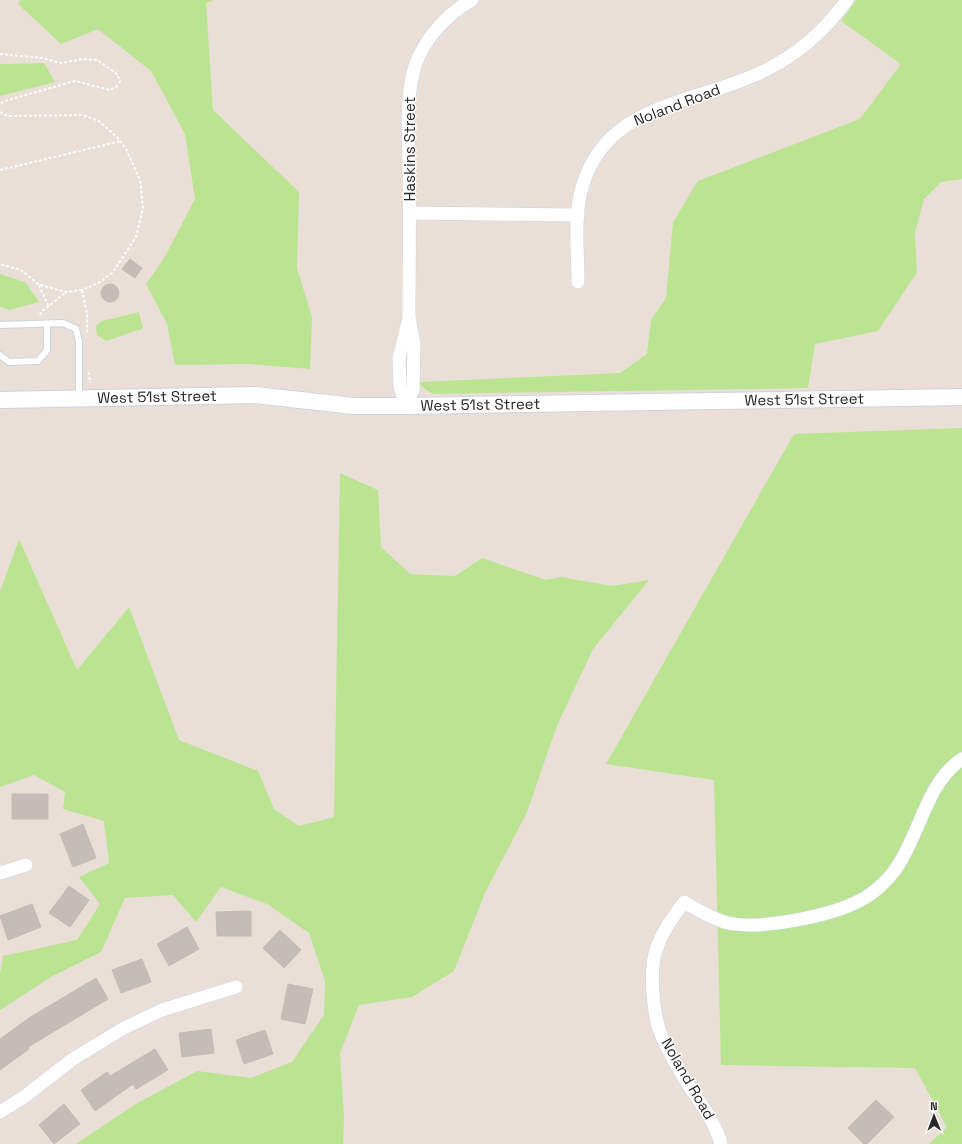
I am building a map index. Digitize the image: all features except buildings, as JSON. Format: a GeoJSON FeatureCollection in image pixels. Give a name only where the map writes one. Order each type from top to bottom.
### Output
{"type":"FeatureCollection","features":[{"type":"Feature","properties":{"kind":"street","name":"Noland Road"},"geometry":{"type":"LineString","coordinates":[[578,282],[579,198],[587,173],[596,154],[611,136],[630,122],[646,114],[740,81],[766,70],[791,55],[809,41],[829,23],[847,0]]}},
{"type":"Feature","properties":{"kind":"street","name":"Haskins Street"},"geometry":{"type":"LineString","coordinates":[[406,406],[400,387],[399,358],[409,318],[409,121],[412,79],[416,65],[425,47],[439,27],[466,1]]}},
{"type":"Feature","properties":{"kind":"street"},"geometry":{"type":"LineString","coordinates":[[410,213],[578,215]]}},
{"type":"Feature","properties":{"kind":"street","name":"West 51st Street"},"geometry":{"type":"LineString","coordinates":[[0,400],[255,395],[354,406],[406,406],[962,397]]}},
{"type":"Feature","properties":{"kind":"street","name":"Noland Road"},"geometry":{"type":"LineString","coordinates":[[721,1144],[718,1131],[675,1062],[662,1036],[656,1009],[653,978],[656,951],[667,926],[684,902],[727,923],[752,926],[809,916],[838,909],[862,900],[882,884],[895,870],[933,794],[955,764],[962,760]]}},
{"type":"Feature","properties":{"kind":"street"},"geometry":{"type":"LineString","coordinates":[[0,873],[26,865]]}},
{"type":"Feature","properties":{"kind":"street"},"geometry":{"type":"LineString","coordinates":[[0,1112],[24,1097],[73,1059],[124,1028],[162,1010],[236,987]]}},
{"type":"Feature","properties":{"kind":"lane"},"geometry":{"type":"LineString","coordinates":[[0,355],[9,362],[38,361],[47,350],[44,324]]}},
{"type":"Feature","properties":{"kind":"lane"},"geometry":{"type":"LineString","coordinates":[[0,325],[69,324],[76,329],[78,333],[79,398]]}},
{"type":"Feature","properties":{"kind":"path"},"geometry":{"type":"LineString","coordinates":[[0,54],[42,58],[61,63],[83,59],[97,60],[117,74],[120,81],[116,87],[110,90],[75,81],[5,101],[0,104]]}},
{"type":"Feature","properties":{"kind":"path"},"geometry":{"type":"LineString","coordinates":[[0,112],[7,116],[83,115],[99,121],[121,141],[140,180],[143,208],[139,230],[113,272],[100,282],[82,290],[66,292],[38,284],[21,270],[0,264]]}},
{"type":"Feature","properties":{"kind":"path"},"geometry":{"type":"LineString","coordinates":[[0,170],[121,141]]}},
{"type":"Feature","properties":{"kind":"path"},"geometry":{"type":"LineString","coordinates":[[38,284],[48,306]]}},
{"type":"Feature","properties":{"kind":"path"},"geometry":{"type":"LineString","coordinates":[[44,324],[40,314],[66,292]]}},
{"type":"Feature","properties":{"kind":"green space"},"geometry":{"type":"Polygon","coordinates":[[[20,0],[214,0],[206,3],[213,110],[299,192],[297,268],[312,317],[310,369],[249,364],[175,365],[167,324],[146,284],[163,260],[195,199],[185,134],[151,71],[98,29],[61,44],[18,4],[20,0]]]}},
{"type":"Feature","properties":{"kind":"green space"},"geometry":{"type":"Polygon","coordinates":[[[856,0],[962,0],[962,179],[941,182],[924,199],[915,233],[917,272],[878,331],[815,344],[808,388],[433,394],[422,387],[419,382],[620,373],[647,354],[651,320],[666,298],[673,222],[698,181],[860,119],[901,64],[841,21],[856,0]]]}},
{"type":"Feature","properties":{"kind":"green space"},"geometry":{"type":"Polygon","coordinates":[[[44,63],[55,82],[0,96],[0,64],[44,63]]]}},
{"type":"Feature","properties":{"kind":"green space"},"geometry":{"type":"Polygon","coordinates":[[[0,274],[25,282],[39,302],[10,310],[0,307],[0,274]]]}},
{"type":"Feature","properties":{"kind":"green space"},"geometry":{"type":"Polygon","coordinates":[[[139,312],[143,329],[106,341],[97,335],[96,326],[102,321],[139,312]]]}},
{"type":"Feature","properties":{"kind":"green space"},"geometry":{"type":"Polygon","coordinates":[[[962,428],[962,1144],[929,1144],[947,1127],[915,1068],[721,1065],[714,780],[606,764],[794,434],[962,428]]]}},
{"type":"Feature","properties":{"kind":"green space"},"geometry":{"type":"Polygon","coordinates":[[[340,473],[378,490],[381,547],[410,574],[455,576],[482,558],[546,580],[561,577],[612,586],[649,580],[593,649],[556,728],[527,812],[485,893],[454,971],[412,997],[359,1005],[340,1053],[344,1118],[343,1144],[76,1144],[134,1105],[197,1071],[251,1078],[292,1062],[324,1015],[325,981],[309,933],[267,904],[221,887],[196,922],[173,895],[125,898],[101,952],[51,977],[0,1010],[0,974],[3,956],[77,940],[100,904],[79,877],[109,863],[104,821],[63,809],[65,792],[34,775],[0,787],[0,592],[19,539],[77,670],[129,607],[179,740],[258,771],[274,809],[299,826],[334,817],[340,473]]]}}]}
